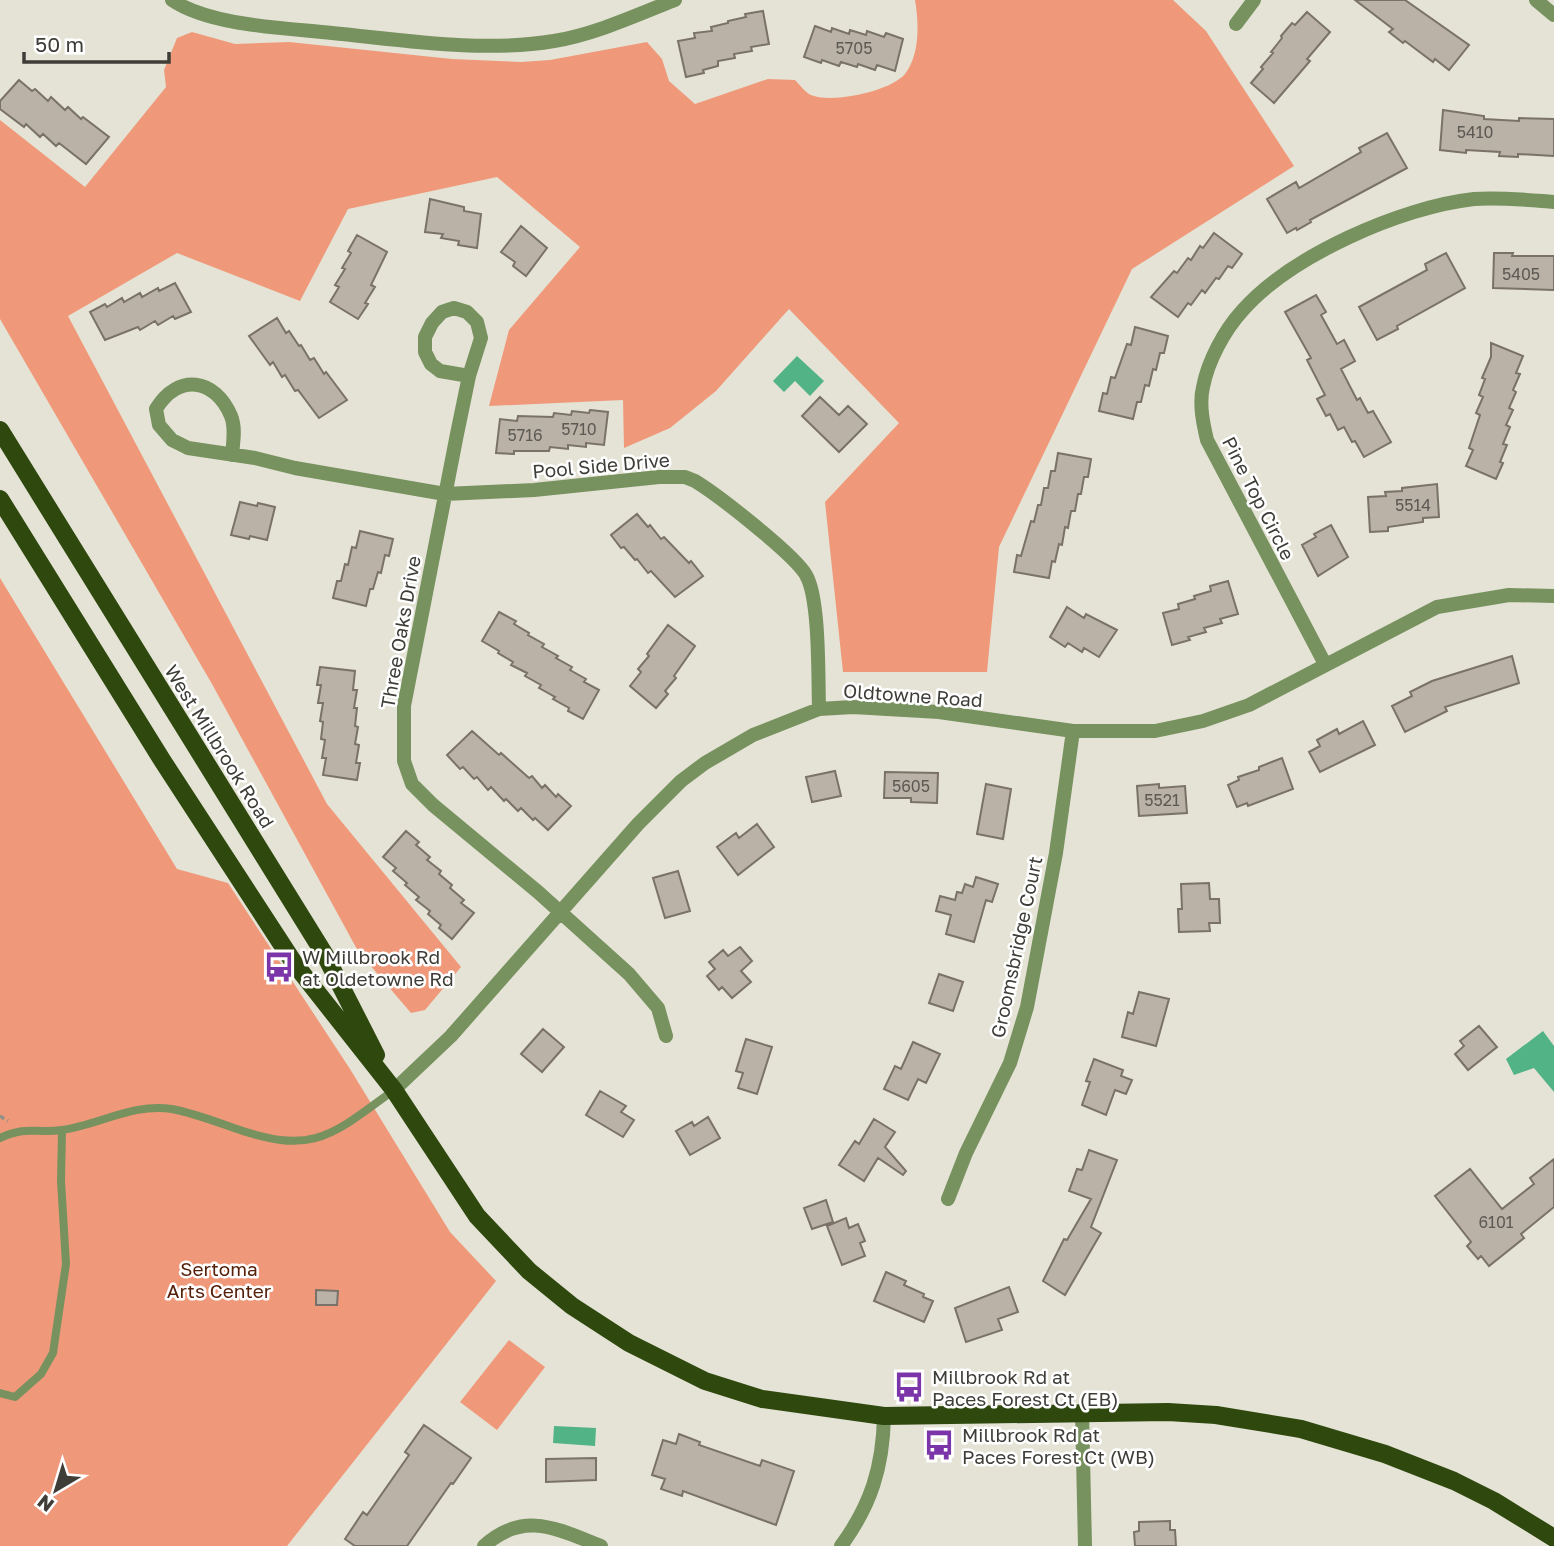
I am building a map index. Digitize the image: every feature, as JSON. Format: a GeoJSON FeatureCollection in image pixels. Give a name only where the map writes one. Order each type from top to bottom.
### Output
{"type":"FeatureCollection","features":[{"type":"Feature","properties":{"kind":"main road","name":"West Millbrook Road"},"geometry":{"type":"LineString","coordinates":[[0,430],[325,955],[394,1090]]}},
{"type":"Feature","properties":{"kind":"main road","name":"West Millbrook Road"},"geometry":{"type":"LineString","coordinates":[[0,499],[162,760],[294,963],[394,1090],[477,1216],[529,1271],[572,1306],[629,1343],[705,1381],[762,1399],[884,1416],[1168,1412],[1216,1415],[1301,1429],[1385,1454],[1454,1481],[1554,1538]]}},
{"type":"Feature","properties":{"kind":"street"},"geometry":{"type":"LineString","coordinates":[[172,0],[182,7],[208,15],[257,25],[400,40],[508,46],[556,41],[593,31],[675,0]]}},
{"type":"Feature","properties":{"kind":"street"},"geometry":{"type":"LineString","coordinates":[[1236,24],[1254,0]]}},
{"type":"Feature","properties":{"kind":"street"},"geometry":{"type":"LineString","coordinates":[[1536,0],[1554,15]]}},
{"type":"Feature","properties":{"kind":"street","name":"Pine Top Circle"},"geometry":{"type":"LineString","coordinates":[[1325,664],[1207,440],[1202,415],[1202,389],[1210,364],[1241,312],[1291,269],[1335,245],[1401,216],[1438,205],[1475,199],[1554,202]]}},
{"type":"Feature","properties":{"kind":"street","name":"Three Oaks Drive"},"geometry":{"type":"LineString","coordinates":[[469,376],[440,371],[430,364],[425,352],[425,337],[432,323],[442,312],[454,308],[467,312],[477,322],[481,338],[469,376],[404,706],[404,761],[412,784],[433,805],[496,856],[629,974],[658,1009],[666,1036]]}},
{"type":"Feature","properties":{"kind":"street","name":"Pool Side Drive"},"geometry":{"type":"LineString","coordinates":[[232,455],[232,418],[222,401],[205,386],[189,383],[175,387],[163,398],[156,409],[159,425],[172,440],[188,448],[445,494],[534,490],[659,477],[685,477],[695,481],[775,544],[806,574],[814,601],[819,709]]}},
{"type":"Feature","properties":{"kind":"street","name":"Oldtowne Road"},"geometry":{"type":"LineString","coordinates":[[394,1090],[451,1036],[638,824],[681,781],[752,735],[819,709],[853,707],[939,712],[1073,731],[1155,731],[1203,721],[1249,705],[1437,607],[1509,595],[1554,596]]}},
{"type":"Feature","properties":{"kind":"street","name":"Groomsbridge Court"},"geometry":{"type":"LineString","coordinates":[[947,1199],[1010,1063],[1027,1007],[1056,853],[1073,731]]}},
{"type":"Feature","properties":{"kind":"street"},"geometry":{"type":"LineString","coordinates":[[1082,1412],[1085,1546]]}},
{"type":"Feature","properties":{"kind":"street"},"geometry":{"type":"LineString","coordinates":[[841,1546],[857,1524],[872,1492],[883,1448],[884,1416]]}},
{"type":"Feature","properties":{"kind":"street"},"geometry":{"type":"LineString","coordinates":[[484,1546],[495,1535],[518,1525],[540,1525],[601,1546]]}},
{"type":"Feature","properties":{"kind":"lane"},"geometry":{"type":"LineString","coordinates":[[0,1138],[17,1130],[62,1130],[122,1112],[170,1109],[271,1140],[299,1142],[318,1139],[338,1130],[394,1090]]}},
{"type":"Feature","properties":{"kind":"lane"},"geometry":{"type":"LineString","coordinates":[[0,1393],[15,1397],[41,1374],[54,1353],[66,1264],[61,1181],[62,1130]]}},
{"type":"Feature","properties":{"kind":"green space"},"geometry":{"type":"Polygon","coordinates":[[[915,0],[1173,0],[1206,31],[1294,166],[1132,269],[999,547],[987,672],[843,672],[825,502],[899,423],[789,309],[716,391],[670,428],[624,448],[623,400],[489,406],[509,330],[580,247],[497,177],[348,209],[300,301],[177,253],[68,316],[327,804],[461,967],[425,1010],[411,1013],[358,951],[212,684],[0,319],[0,120],[85,187],[166,87],[164,70],[177,38],[192,32],[235,44],[289,42],[452,59],[521,62],[550,60],[647,42],[662,59],[669,81],[695,104],[768,79],[795,80],[809,94],[820,97],[846,97],[887,86],[905,74],[916,48],[918,29],[915,0]]]}},
{"type":"Feature","properties":{"kind":"green space","name":"Sertoma Arts Center"},"geometry":{"type":"Polygon","coordinates":[[[0,578],[177,869],[228,883],[350,1069],[450,1232],[496,1281],[287,1546],[0,1546],[0,578]]]}},
{"type":"Feature","properties":{"kind":"green space"},"geometry":{"type":"Polygon","coordinates":[[[509,1340],[545,1367],[497,1430],[460,1402],[509,1340]]]}},
{"type":"Feature","properties":{"kind":"shaded area"},"geometry":{"type":"Polygon","coordinates":[[[797,356],[824,381],[810,396],[795,381],[784,392],[773,381],[797,356]]]}},
{"type":"Feature","properties":{"kind":"shaded area"},"geometry":{"type":"Polygon","coordinates":[[[1543,1031],[1554,1046],[1554,1092],[1534,1068],[1514,1075],[1506,1059],[1543,1031]]]}},
{"type":"Feature","properties":{"kind":"shaded area"},"geometry":{"type":"Polygon","coordinates":[[[554,1426],[596,1428],[595,1446],[553,1443],[554,1426]]]}},
{"type":"Feature","properties":{"kind":"building"},"geometry":{"type":"Polygon","coordinates":[[[1355,0],[1405,0],[1469,45],[1449,70],[1435,59],[1433,62],[1405,41],[1403,43],[1389,32],[1393,29],[1355,0]]]}},
{"type":"Feature","properties":{"kind":"building"},"geometry":{"type":"Polygon","coordinates":[[[763,11],[769,44],[751,47],[752,51],[734,54],[735,58],[718,61],[718,66],[703,70],[704,73],[686,77],[678,41],[695,38],[694,33],[712,31],[711,27],[746,17],[745,14],[763,11]]]}},
{"type":"Feature","properties":{"kind":"building"},"geometry":{"type":"Polygon","coordinates":[[[1307,12],[1330,32],[1307,59],[1310,61],[1274,103],[1251,83],[1263,69],[1261,67],[1273,53],[1271,52],[1281,36],[1307,12]]]}},
{"type":"Feature","properties":{"kind":"building"},"geometry":{"type":"Polygon","coordinates":[[[815,26],[831,32],[832,28],[849,34],[850,30],[866,35],[867,31],[884,37],[886,33],[903,39],[895,71],[877,65],[875,70],[841,62],[839,66],[804,57],[815,26]]]}},
{"type":"Feature","properties":{"kind":"building"},"geometry":{"type":"Polygon","coordinates":[[[19,80],[48,101],[51,97],[65,110],[68,107],[109,137],[86,164],[59,143],[56,146],[43,134],[40,137],[26,124],[24,127],[0,109],[0,101],[19,80]]]}},
{"type":"Feature","properties":{"kind":"building"},"geometry":{"type":"Polygon","coordinates":[[[1443,110],[1484,116],[1484,119],[1554,119],[1554,156],[1499,156],[1500,152],[1466,150],[1466,153],[1440,150],[1443,110]]]}},
{"type":"Feature","properties":{"kind":"building"},"geometry":{"type":"Polygon","coordinates":[[[1387,133],[1407,168],[1310,220],[1311,222],[1297,230],[1296,228],[1287,233],[1267,199],[1296,182],[1299,188],[1361,152],[1359,148],[1387,133]]]}},
{"type":"Feature","properties":{"kind":"building"},"geometry":{"type":"Polygon","coordinates":[[[430,199],[481,214],[477,248],[458,245],[459,241],[441,238],[443,234],[425,232],[430,199]]]}},
{"type":"Feature","properties":{"kind":"building"},"geometry":{"type":"Polygon","coordinates":[[[521,226],[547,248],[526,276],[513,266],[515,262],[501,252],[521,226]]]}},
{"type":"Feature","properties":{"kind":"building"},"geometry":{"type":"Polygon","coordinates":[[[1214,233],[1242,254],[1232,268],[1228,266],[1205,293],[1202,290],[1191,305],[1188,303],[1178,317],[1151,297],[1174,271],[1177,273],[1188,258],[1191,260],[1200,246],[1203,248],[1214,233]]]}},
{"type":"Feature","properties":{"kind":"building"},"geometry":{"type":"Polygon","coordinates":[[[357,235],[387,252],[371,285],[375,287],[365,303],[368,304],[358,319],[330,302],[339,287],[335,285],[345,269],[342,268],[357,235]]]}},
{"type":"Feature","properties":{"kind":"building"},"geometry":{"type":"Polygon","coordinates":[[[1446,253],[1465,288],[1377,340],[1359,307],[1427,270],[1425,264],[1446,253]]]}},
{"type":"Feature","properties":{"kind":"building"},"geometry":{"type":"Polygon","coordinates":[[[1494,253],[1554,256],[1554,290],[1493,288],[1494,253]]]}},
{"type":"Feature","properties":{"kind":"building"},"geometry":{"type":"Polygon","coordinates":[[[175,283],[191,312],[175,319],[173,316],[158,325],[155,321],[140,330],[138,327],[105,340],[90,312],[105,304],[107,307],[122,298],[124,302],[140,293],[142,297],[175,283]]]}},
{"type":"Feature","properties":{"kind":"building"},"geometry":{"type":"Polygon","coordinates":[[[1316,295],[1326,312],[1321,315],[1337,344],[1344,340],[1355,361],[1341,369],[1357,400],[1360,398],[1368,413],[1373,411],[1391,442],[1364,457],[1344,427],[1338,430],[1330,414],[1326,416],[1317,399],[1325,395],[1307,360],[1311,358],[1285,312],[1316,295]]]}},
{"type":"Feature","properties":{"kind":"building"},"geometry":{"type":"Polygon","coordinates":[[[277,318],[286,333],[289,331],[310,360],[314,358],[347,400],[319,418],[285,375],[282,377],[273,362],[270,365],[249,336],[277,318]]]}},
{"type":"Feature","properties":{"kind":"building"},"geometry":{"type":"Polygon","coordinates":[[[1135,327],[1168,336],[1164,353],[1160,353],[1156,370],[1153,369],[1149,386],[1145,385],[1141,402],[1137,402],[1133,419],[1099,411],[1103,393],[1107,394],[1111,377],[1115,378],[1127,344],[1131,345],[1135,327]]]}},
{"type":"Feature","properties":{"kind":"building"},"geometry":{"type":"Polygon","coordinates":[[[1491,343],[1523,356],[1516,373],[1520,374],[1513,390],[1516,392],[1509,408],[1513,410],[1506,425],[1510,427],[1503,444],[1507,445],[1496,479],[1466,466],[1473,450],[1469,448],[1480,415],[1476,413],[1483,397],[1479,395],[1485,379],[1482,378],[1491,357],[1491,343]]]}},
{"type":"Feature","properties":{"kind":"building"},"geometry":{"type":"Polygon","coordinates":[[[820,397],[839,415],[848,406],[867,424],[839,452],[802,416],[820,397]]]}},
{"type":"Feature","properties":{"kind":"building"},"geometry":{"type":"Polygon","coordinates":[[[590,410],[608,412],[604,445],[586,443],[586,447],[568,445],[568,449],[550,447],[549,451],[496,453],[500,419],[517,421],[518,416],[553,417],[554,413],[571,415],[572,411],[589,413],[590,410]]]}},
{"type":"Feature","properties":{"kind":"building"},"geometry":{"type":"Polygon","coordinates":[[[1058,453],[1091,459],[1088,477],[1084,477],[1075,511],[1071,511],[1062,545],[1059,544],[1055,562],[1052,561],[1049,578],[1014,572],[1017,555],[1021,556],[1031,521],[1034,522],[1038,505],[1041,505],[1044,488],[1048,488],[1051,471],[1055,471],[1058,453]]]}},
{"type":"Feature","properties":{"kind":"building"},"geometry":{"type":"Polygon","coordinates":[[[1437,484],[1439,517],[1388,527],[1388,531],[1370,532],[1368,497],[1386,496],[1385,492],[1402,491],[1402,488],[1437,484]]]}},
{"type":"Feature","properties":{"kind":"building"},"geometry":{"type":"Polygon","coordinates":[[[240,502],[275,507],[267,540],[231,535],[240,502]]]}},
{"type":"Feature","properties":{"kind":"building"},"geometry":{"type":"Polygon","coordinates":[[[637,514],[661,539],[664,537],[689,563],[691,561],[703,576],[675,597],[651,571],[648,573],[637,559],[624,547],[621,548],[611,535],[637,514]]]}},
{"type":"Feature","properties":{"kind":"building"},"geometry":{"type":"Polygon","coordinates":[[[1331,525],[1348,557],[1318,576],[1302,545],[1316,537],[1314,534],[1331,525]]]}},
{"type":"Feature","properties":{"kind":"building"},"geometry":{"type":"Polygon","coordinates":[[[360,531],[393,539],[389,556],[385,555],[381,573],[378,572],[373,589],[370,589],[366,606],[333,598],[337,581],[341,581],[345,564],[348,565],[352,547],[356,548],[360,531]]]}},
{"type":"Feature","properties":{"kind":"building"},"geometry":{"type":"Polygon","coordinates":[[[1228,581],[1238,614],[1220,619],[1222,623],[1204,628],[1206,632],[1188,637],[1190,640],[1172,645],[1163,613],[1179,609],[1178,604],[1211,591],[1210,586],[1228,581]]]}},
{"type":"Feature","properties":{"kind":"building"},"geometry":{"type":"Polygon","coordinates":[[[1067,607],[1084,618],[1086,614],[1117,630],[1099,657],[1084,648],[1082,652],[1068,643],[1065,647],[1050,637],[1067,607]]]}},
{"type":"Feature","properties":{"kind":"building"},"geometry":{"type":"Polygon","coordinates":[[[499,612],[516,621],[514,624],[544,644],[542,647],[558,656],[556,658],[572,667],[570,670],[586,679],[584,682],[599,690],[583,719],[568,711],[569,708],[539,688],[541,685],[525,676],[527,673],[511,665],[513,662],[482,641],[499,612]]]}},
{"type":"Feature","properties":{"kind":"building"},"geometry":{"type":"Polygon","coordinates":[[[668,625],[695,646],[665,691],[668,694],[656,708],[630,686],[641,672],[638,669],[649,656],[647,654],[668,625]]]}},
{"type":"Feature","properties":{"kind":"building"},"geometry":{"type":"Polygon","coordinates":[[[1512,656],[1519,683],[1445,707],[1447,711],[1405,732],[1392,706],[1412,696],[1410,692],[1432,681],[1512,656]]]}},
{"type":"Feature","properties":{"kind":"building"},"geometry":{"type":"Polygon","coordinates":[[[320,667],[355,671],[353,690],[357,690],[354,708],[357,708],[355,726],[358,727],[355,744],[359,745],[356,763],[360,763],[357,780],[323,775],[325,740],[321,739],[323,722],[320,721],[323,703],[318,703],[321,685],[317,685],[320,667]]]}},
{"type":"Feature","properties":{"kind":"building"},"geometry":{"type":"Polygon","coordinates":[[[1363,721],[1375,745],[1320,772],[1309,752],[1320,746],[1317,740],[1337,729],[1339,734],[1363,721]]]}},
{"type":"Feature","properties":{"kind":"building"},"geometry":{"type":"Polygon","coordinates":[[[472,731],[529,778],[532,776],[542,788],[545,785],[556,797],[558,794],[571,806],[548,830],[521,808],[518,811],[506,799],[504,801],[491,787],[488,790],[477,777],[474,779],[463,767],[460,769],[447,755],[472,731]]]}},
{"type":"Feature","properties":{"kind":"building"},"geometry":{"type":"Polygon","coordinates":[[[1282,758],[1293,789],[1248,806],[1247,803],[1237,807],[1228,785],[1239,780],[1238,777],[1282,758]]]}},
{"type":"Feature","properties":{"kind":"building"},"geometry":{"type":"Polygon","coordinates":[[[835,771],[841,796],[812,802],[806,777],[835,771]]]}},
{"type":"Feature","properties":{"kind":"building"},"geometry":{"type":"Polygon","coordinates":[[[885,772],[938,773],[937,803],[911,802],[911,798],[884,798],[885,772]]]}},
{"type":"Feature","properties":{"kind":"building"},"geometry":{"type":"Polygon","coordinates":[[[986,784],[1011,789],[1003,839],[977,834],[986,784]]]}},
{"type":"Feature","properties":{"kind":"building"},"geometry":{"type":"Polygon","coordinates":[[[1159,784],[1159,788],[1185,786],[1187,813],[1139,816],[1137,786],[1159,784]]]}},
{"type":"Feature","properties":{"kind":"building"},"geometry":{"type":"Polygon","coordinates":[[[757,824],[774,847],[738,875],[717,847],[736,833],[739,838],[757,824]]]}},
{"type":"Feature","properties":{"kind":"building"},"geometry":{"type":"Polygon","coordinates":[[[406,831],[419,842],[416,845],[430,857],[427,860],[441,871],[439,874],[452,885],[450,888],[464,900],[461,903],[474,913],[452,939],[428,914],[430,911],[416,900],[419,897],[405,885],[407,883],[393,871],[396,868],[383,857],[406,831]]]}},
{"type":"Feature","properties":{"kind":"building"},"geometry":{"type":"Polygon","coordinates":[[[678,871],[690,911],[665,918],[653,878],[678,871]]]}},
{"type":"Feature","properties":{"kind":"building"},"geometry":{"type":"Polygon","coordinates":[[[976,877],[998,884],[992,902],[986,900],[974,942],[946,934],[951,915],[936,911],[940,896],[955,900],[957,892],[962,893],[965,884],[973,887],[976,877]]]}},
{"type":"Feature","properties":{"kind":"building"},"geometry":{"type":"Polygon","coordinates":[[[1209,883],[1210,899],[1219,899],[1220,923],[1209,923],[1210,931],[1179,932],[1181,884],[1209,883]]]}},
{"type":"Feature","properties":{"kind":"building"},"geometry":{"type":"Polygon","coordinates":[[[740,947],[752,961],[741,971],[751,982],[732,998],[722,987],[719,990],[707,976],[715,969],[709,962],[723,950],[728,956],[740,947]]]}},
{"type":"Feature","properties":{"kind":"building"},"geometry":{"type":"Polygon","coordinates":[[[939,974],[963,982],[953,1011],[929,1003],[939,974]]]}},
{"type":"Feature","properties":{"kind":"building"},"geometry":{"type":"Polygon","coordinates":[[[1139,992],[1169,999],[1156,1046],[1122,1037],[1128,1012],[1133,1014],[1139,992]]]}},
{"type":"Feature","properties":{"kind":"building"},"geometry":{"type":"Polygon","coordinates":[[[1479,1026],[1497,1047],[1468,1070],[1455,1054],[1464,1046],[1460,1041],[1479,1026]]]}},
{"type":"Feature","properties":{"kind":"building"},"geometry":{"type":"Polygon","coordinates":[[[543,1029],[564,1047],[542,1072],[521,1054],[543,1029]]]}},
{"type":"Feature","properties":{"kind":"building"},"geometry":{"type":"Polygon","coordinates":[[[746,1039],[772,1047],[757,1094],[738,1088],[743,1073],[736,1071],[746,1039]]]}},
{"type":"Feature","properties":{"kind":"building"},"geometry":{"type":"Polygon","coordinates":[[[913,1042],[940,1054],[926,1083],[918,1079],[908,1100],[884,1089],[895,1066],[901,1069],[913,1042]]]}},
{"type":"Feature","properties":{"kind":"building"},"geometry":{"type":"Polygon","coordinates":[[[1094,1059],[1123,1070],[1121,1076],[1132,1080],[1126,1094],[1115,1090],[1106,1115],[1082,1105],[1090,1082],[1086,1081],[1094,1059]]]}},
{"type":"Feature","properties":{"kind":"building"},"geometry":{"type":"Polygon","coordinates":[[[600,1091],[626,1106],[621,1112],[634,1120],[623,1137],[586,1115],[600,1091]]]}},
{"type":"Feature","properties":{"kind":"building"},"geometry":{"type":"Polygon","coordinates":[[[708,1117],[720,1138],[690,1155],[676,1131],[692,1122],[694,1126],[708,1117]]]}},
{"type":"Feature","properties":{"kind":"building"},"geometry":{"type":"Polygon","coordinates":[[[874,1119],[895,1132],[885,1147],[906,1171],[903,1175],[878,1158],[864,1181],[839,1165],[855,1141],[859,1144],[874,1119]]]}},
{"type":"Feature","properties":{"kind":"building"},"geometry":{"type":"Polygon","coordinates":[[[1089,1150],[1117,1160],[1091,1227],[1101,1233],[1065,1295],[1043,1281],[1064,1239],[1067,1240],[1091,1199],[1069,1191],[1077,1169],[1082,1170],[1089,1150]]]}},
{"type":"Feature","properties":{"kind":"building"},"geometry":{"type":"Polygon","coordinates":[[[1554,1159],[1554,1207],[1521,1234],[1524,1238],[1489,1266],[1481,1256],[1478,1259],[1467,1246],[1471,1242],[1435,1196],[1470,1169],[1502,1209],[1534,1184],[1530,1178],[1554,1159]]]}},
{"type":"Feature","properties":{"kind":"building"},"geometry":{"type":"Polygon","coordinates":[[[826,1200],[833,1222],[812,1229],[804,1208],[826,1200]]]}},
{"type":"Feature","properties":{"kind":"building"},"geometry":{"type":"Polygon","coordinates":[[[846,1218],[849,1228],[858,1224],[865,1241],[860,1243],[865,1256],[842,1265],[827,1226],[846,1218]]]}},
{"type":"Feature","properties":{"kind":"building"},"geometry":{"type":"Polygon","coordinates":[[[886,1272],[906,1281],[904,1285],[933,1301],[924,1322],[874,1301],[886,1272]]]}},
{"type":"Feature","properties":{"kind":"building"},"geometry":{"type":"Polygon","coordinates":[[[1009,1287],[1018,1312],[998,1319],[1002,1330],[966,1342],[955,1308],[1009,1287]]]}},
{"type":"Feature","properties":{"kind":"building"},"geometry":{"type":"Polygon","coordinates":[[[316,1290],[338,1291],[337,1305],[316,1305],[316,1290]]]}},
{"type":"Feature","properties":{"kind":"building"},"geometry":{"type":"Polygon","coordinates":[[[424,1425],[471,1458],[407,1546],[355,1546],[345,1539],[363,1512],[367,1515],[409,1455],[405,1452],[424,1425]]]}},
{"type":"Feature","properties":{"kind":"building"},"geometry":{"type":"Polygon","coordinates":[[[679,1434],[700,1442],[699,1445],[760,1466],[762,1460],[794,1471],[776,1525],[683,1491],[682,1496],[661,1489],[665,1479],[652,1475],[663,1440],[676,1444],[679,1434]]]}},
{"type":"Feature","properties":{"kind":"building"},"geometry":{"type":"Polygon","coordinates":[[[596,1458],[596,1480],[546,1482],[546,1459],[596,1458]]]}},
{"type":"Feature","properties":{"kind":"building"},"geometry":{"type":"Polygon","coordinates":[[[1170,1521],[1170,1530],[1175,1530],[1176,1546],[1135,1546],[1134,1532],[1139,1531],[1139,1522],[1170,1521]]]}},
{"type":"Feature","properties":{"kind":"place","name":"W Millbrook Rd at Oldetowne Rd"},"geometry":{"type":"Point","coordinates":[279,967]}},
{"type":"Feature","properties":{"kind":"place","name":"Millbrook Rd at Paces Forest Ct (EB)"},"geometry":{"type":"Point","coordinates":[909,1387]}},
{"type":"Feature","properties":{"kind":"place","name":"Millbrook Rd at Paces Forest Ct (WB)"},"geometry":{"type":"Point","coordinates":[939,1445]}}]}
